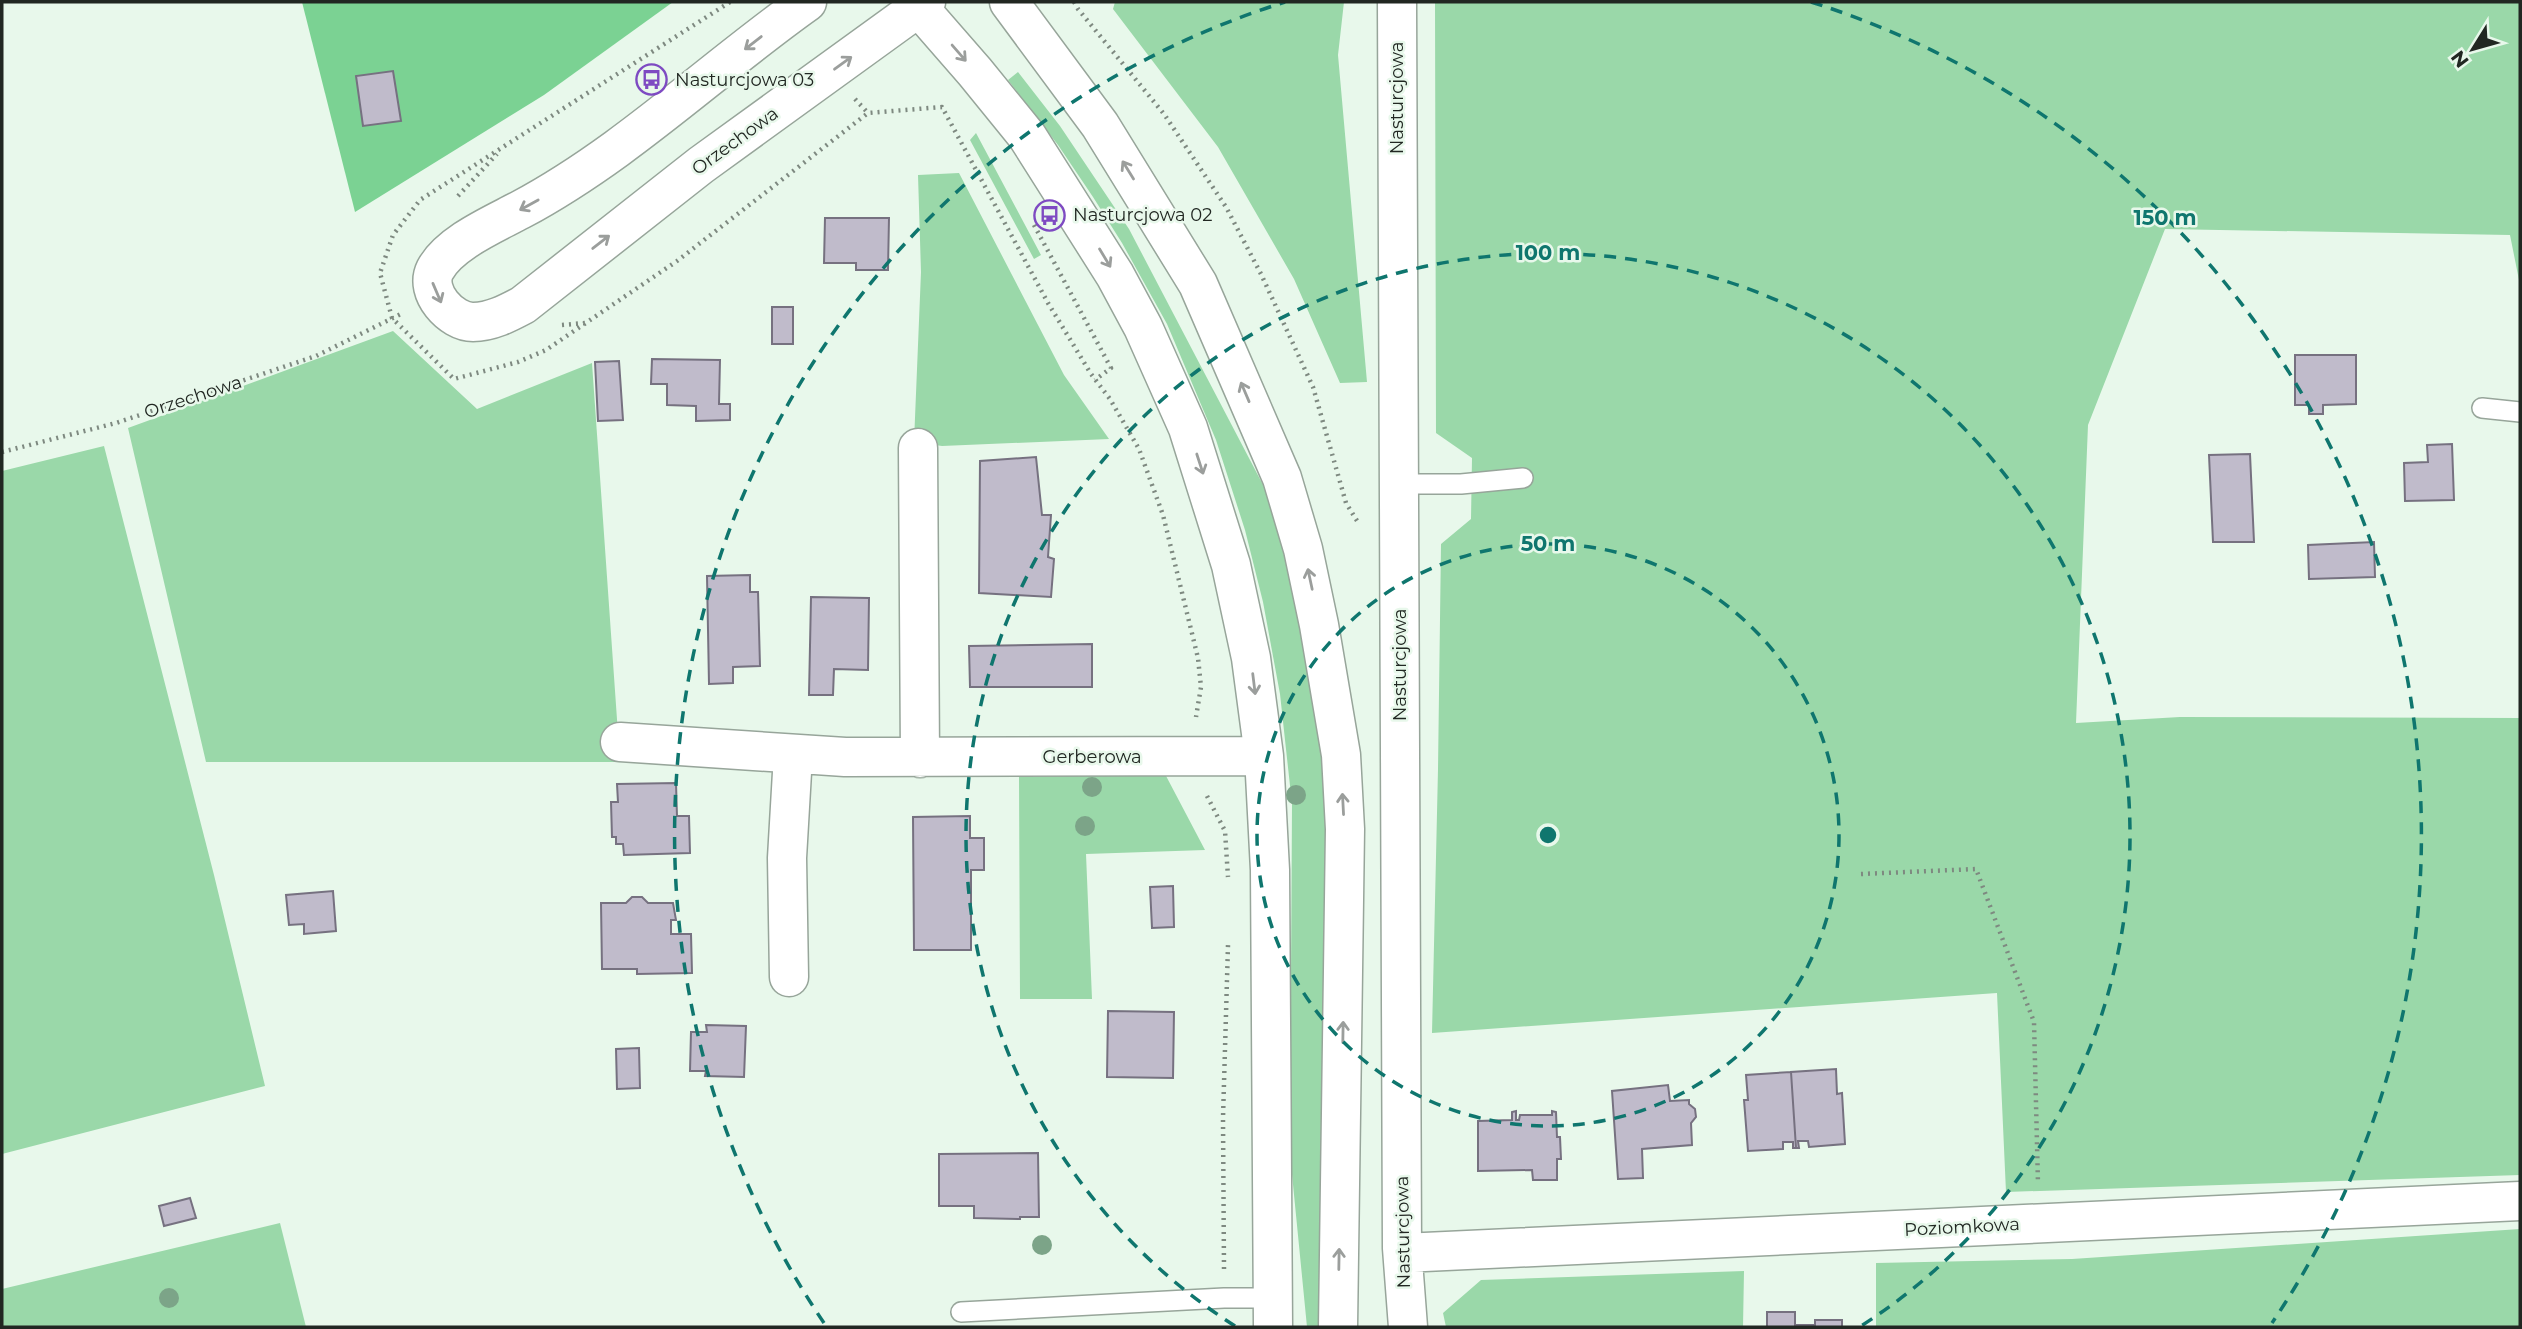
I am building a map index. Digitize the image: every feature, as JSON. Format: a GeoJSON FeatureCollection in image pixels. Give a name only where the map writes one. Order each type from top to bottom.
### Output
{"type":"FeatureCollection","features":[{"type":"Feature","properties":{"kind":"street","name":"Orzechowa"},"geometry":{"type":"LineString","coordinates":[[807,2],[638,132],[540,200],[446,253],[434,273],[436,297],[452,314],[474,322],[504,315],[523,305],[701,164],[919,4]]}},
{"type":"Feature","properties":{"kind":"street"},"geometry":{"type":"LineString","coordinates":[[1009,2],[1100,125],[1198,284],[1282,478],[1303,549],[1341,755],[1345,829],[1338,1327]]}},
{"type":"Feature","properties":{"kind":"street","name":"Nasturcjowa"},"geometry":{"type":"LineString","coordinates":[[1397,2],[1403,1253],[1408,1327]]}},
{"type":"Feature","properties":{"kind":"street"},"geometry":{"type":"LineString","coordinates":[[919,4],[1027,136],[1079,214],[1143,327],[1188,428],[1231,565],[1251,658],[1264,756],[1270,870],[1272,1313]]}},
{"type":"Feature","properties":{"kind":"street"},"geometry":{"type":"LineString","coordinates":[[918,448],[920,758]]}},
{"type":"Feature","properties":{"kind":"street","name":"Gerberowa"},"geometry":{"type":"LineString","coordinates":[[620,743],[793,755],[920,758],[1264,756]]}},
{"type":"Feature","properties":{"kind":"street"},"geometry":{"type":"LineString","coordinates":[[789,977],[787,858],[793,755]]}},
{"type":"Feature","properties":{"kind":"street","name":"Poziomkowa"},"geometry":{"type":"LineString","coordinates":[[1403,1253],[2520,1201]]}},
{"type":"Feature","properties":{"kind":"lane"},"geometry":{"type":"LineString","coordinates":[[2482,408],[2520,412]]}},
{"type":"Feature","properties":{"kind":"lane"},"geometry":{"type":"LineString","coordinates":[[1399,484],[1461,484],[1523,478]]}},
{"type":"Feature","properties":{"kind":"lane"},"geometry":{"type":"LineString","coordinates":[[961,1312],[1224,1298],[1272,1313]]}},
{"type":"Feature","properties":{"kind":"path"},"geometry":{"type":"LineString","coordinates":[[420,200],[730,2]]}},
{"type":"Feature","properties":{"kind":"path"},"geometry":{"type":"LineString","coordinates":[[1074,2],[1164,114],[1226,207],[1261,274],[1313,387],[1346,503],[1355,520],[1365,529],[1400,533]]}},
{"type":"Feature","properties":{"kind":"path"},"geometry":{"type":"LineString","coordinates":[[546,350],[677,261],[868,113],[942,107],[1048,303],[1139,449],[1163,515],[1198,658],[1202,687],[1195,719],[1194,756],[1199,783],[1225,831],[1228,883]]}},
{"type":"Feature","properties":{"kind":"path"},"geometry":{"type":"LineString","coordinates":[[1032,222],[1111,368],[1095,380]]}},
{"type":"Feature","properties":{"kind":"path","name":"Orzechowa"},"geometry":{"type":"LineString","coordinates":[[2,452],[116,423],[227,386],[316,356],[379,325]]}},
{"type":"Feature","properties":{"kind":"path"},"geometry":{"type":"LineString","coordinates":[[1861,874],[1976,869],[2034,1022],[2039,1224]]}},
{"type":"Feature","properties":{"kind":"path"},"geometry":{"type":"LineString","coordinates":[[1224,1298],[1223,1118],[1228,937]]}},
{"type":"Feature","properties":{"kind":"green space"},"geometry":{"type":"Polygon","coordinates":[[[302,2],[673,2],[544,95],[355,212],[302,2]]]}},
{"type":"Feature","properties":{"kind":"green space"},"geometry":{"type":"Polygon","coordinates":[[[1115,2],[1344,2],[1338,55],[1367,382],[1340,383],[1294,279],[1218,147],[1113,9],[1115,2]]]}},
{"type":"Feature","properties":{"kind":"green space"},"geometry":{"type":"Polygon","coordinates":[[[1435,2],[2520,2],[2520,285],[2510,235],[2165,229],[2088,425],[2076,723],[2180,717],[2520,718],[2520,1175],[2006,1192],[1997,993],[1432,1033],[1441,544],[1471,519],[1472,458],[1436,433],[1435,2]]]}},
{"type":"Feature","properties":{"kind":"green space"},"geometry":{"type":"Polygon","coordinates":[[[1018,72],[1060,126],[1129,229],[1272,502],[1311,676],[1325,785],[1321,1327],[1307,1327],[1290,1154],[1292,804],[1280,694],[1263,602],[1245,530],[1216,440],[1167,324],[1093,197],[1058,145],[1008,80],[1018,72]]]}},
{"type":"Feature","properties":{"kind":"green space"},"geometry":{"type":"Polygon","coordinates":[[[976,133],[1041,255],[1034,259],[970,140],[976,133]]]}},
{"type":"Feature","properties":{"kind":"green space"},"geometry":{"type":"Polygon","coordinates":[[[959,173],[1064,375],[1109,439],[942,446],[914,442],[921,272],[918,175],[959,173]]]}},
{"type":"Feature","properties":{"kind":"green space"},"geometry":{"type":"Polygon","coordinates":[[[393,331],[477,409],[592,363],[620,762],[206,762],[128,428],[393,331]]]}},
{"type":"Feature","properties":{"kind":"green space"},"geometry":{"type":"Polygon","coordinates":[[[104,446],[265,1086],[2,1154],[2,471],[104,446]]]}},
{"type":"Feature","properties":{"kind":"green space"},"geometry":{"type":"Polygon","coordinates":[[[1165,774],[1205,850],[1086,854],[1092,999],[1020,999],[1019,777],[1165,774]]]}},
{"type":"Feature","properties":{"kind":"green space"},"geometry":{"type":"Polygon","coordinates":[[[280,1223],[306,1327],[2,1327],[2,1289],[280,1223]]]}},
{"type":"Feature","properties":{"kind":"green space"},"geometry":{"type":"Polygon","coordinates":[[[2520,1229],[2520,1327],[1876,1327],[1876,1263],[2072,1259],[2520,1229]]]}},
{"type":"Feature","properties":{"kind":"green space"},"geometry":{"type":"Polygon","coordinates":[[[1744,1271],[1743,1327],[1446,1327],[1443,1313],[1481,1280],[1744,1271]]]}},
{"type":"Feature","properties":{"kind":"building"},"geometry":{"type":"Polygon","coordinates":[[[393,71],[401,121],[363,126],[356,76],[393,71]]]}},
{"type":"Feature","properties":{"kind":"building"},"geometry":{"type":"Polygon","coordinates":[[[825,218],[889,218],[888,270],[856,270],[856,263],[824,263],[825,218]]]}},
{"type":"Feature","properties":{"kind":"building"},"geometry":{"type":"Polygon","coordinates":[[[772,307],[793,307],[793,344],[772,344],[772,307]]]}},
{"type":"Feature","properties":{"kind":"building"},"geometry":{"type":"Polygon","coordinates":[[[2295,355],[2356,355],[2356,404],[2323,405],[2323,414],[2309,414],[2309,405],[2295,405],[2295,355]]]}},
{"type":"Feature","properties":{"kind":"building"},"geometry":{"type":"Polygon","coordinates":[[[652,359],[720,360],[719,404],[730,404],[730,420],[696,421],[696,406],[667,405],[667,384],[651,384],[652,359]]]}},
{"type":"Feature","properties":{"kind":"building"},"geometry":{"type":"Polygon","coordinates":[[[619,361],[623,420],[598,421],[595,362],[619,361]]]}},
{"type":"Feature","properties":{"kind":"building"},"geometry":{"type":"Polygon","coordinates":[[[2452,444],[2454,500],[2405,501],[2404,463],[2428,462],[2427,445],[2452,444]]]}},
{"type":"Feature","properties":{"kind":"building"},"geometry":{"type":"Polygon","coordinates":[[[2250,454],[2254,542],[2213,542],[2209,455],[2250,454]]]}},
{"type":"Feature","properties":{"kind":"building"},"geometry":{"type":"Polygon","coordinates":[[[1036,457],[1042,515],[1051,515],[1048,557],[1054,559],[1051,597],[979,593],[980,461],[1036,457]]]}},
{"type":"Feature","properties":{"kind":"building"},"geometry":{"type":"Polygon","coordinates":[[[2374,542],[2375,577],[2309,579],[2308,545],[2374,542]]]}},
{"type":"Feature","properties":{"kind":"building"},"geometry":{"type":"Polygon","coordinates":[[[750,575],[750,592],[758,592],[760,666],[733,667],[733,683],[709,684],[707,576],[750,575]]]}},
{"type":"Feature","properties":{"kind":"building"},"geometry":{"type":"Polygon","coordinates":[[[811,597],[869,598],[868,670],[834,669],[833,695],[809,695],[811,597]]]}},
{"type":"Feature","properties":{"kind":"building"},"geometry":{"type":"Polygon","coordinates":[[[1092,644],[1092,687],[970,687],[969,646],[1092,644]]]}},
{"type":"Feature","properties":{"kind":"building"},"geometry":{"type":"Polygon","coordinates":[[[676,783],[677,816],[689,816],[690,853],[624,855],[623,844],[616,844],[616,837],[612,837],[611,802],[618,802],[617,784],[676,783]]]}},
{"type":"Feature","properties":{"kind":"building"},"geometry":{"type":"Polygon","coordinates":[[[970,816],[970,838],[984,838],[984,870],[971,870],[971,950],[914,950],[913,817],[970,816]]]}},
{"type":"Feature","properties":{"kind":"building"},"geometry":{"type":"Polygon","coordinates":[[[1173,886],[1174,927],[1152,928],[1150,887],[1173,886]]]}},
{"type":"Feature","properties":{"kind":"building"},"geometry":{"type":"Polygon","coordinates":[[[333,891],[336,931],[304,934],[304,924],[289,925],[286,895],[333,891]]]}},
{"type":"Feature","properties":{"kind":"building"},"geometry":{"type":"Polygon","coordinates":[[[632,897],[642,897],[648,903],[673,903],[676,920],[671,920],[671,934],[691,934],[692,973],[637,974],[637,969],[602,969],[601,903],[626,903],[632,897]]]}},
{"type":"Feature","properties":{"kind":"building"},"geometry":{"type":"Polygon","coordinates":[[[1108,1011],[1174,1012],[1173,1078],[1107,1077],[1108,1011]]]}},
{"type":"Feature","properties":{"kind":"building"},"geometry":{"type":"Polygon","coordinates":[[[706,1025],[746,1026],[744,1077],[705,1076],[706,1071],[690,1071],[691,1032],[707,1032],[706,1025]]]}},
{"type":"Feature","properties":{"kind":"building"},"geometry":{"type":"Polygon","coordinates":[[[639,1048],[640,1088],[617,1089],[616,1049],[639,1048]]]}},
{"type":"Feature","properties":{"kind":"building"},"geometry":{"type":"Polygon","coordinates":[[[1836,1069],[1837,1094],[1842,1093],[1845,1144],[1809,1147],[1808,1141],[1798,1141],[1799,1148],[1796,1148],[1791,1072],[1836,1069]]]}},
{"type":"Feature","properties":{"kind":"building"},"geometry":{"type":"Polygon","coordinates":[[[1791,1072],[1796,1148],[1793,1148],[1793,1142],[1783,1142],[1783,1149],[1748,1151],[1744,1100],[1748,1100],[1746,1075],[1791,1072]]]}},
{"type":"Feature","properties":{"kind":"building"},"geometry":{"type":"Polygon","coordinates":[[[1668,1085],[1670,1101],[1689,1100],[1689,1104],[1695,1109],[1696,1117],[1691,1123],[1692,1145],[1642,1149],[1643,1178],[1618,1179],[1612,1091],[1668,1085]]]}},
{"type":"Feature","properties":{"kind":"building"},"geometry":{"type":"Polygon","coordinates":[[[1516,1111],[1516,1120],[1519,1120],[1520,1115],[1552,1115],[1552,1111],[1556,1112],[1561,1159],[1557,1159],[1557,1180],[1533,1180],[1532,1170],[1478,1171],[1478,1121],[1512,1120],[1512,1112],[1516,1111]]]}},
{"type":"Feature","properties":{"kind":"building"},"geometry":{"type":"Polygon","coordinates":[[[1038,1153],[1039,1217],[974,1218],[974,1206],[939,1206],[939,1154],[1038,1153]]]}},
{"type":"Feature","properties":{"kind":"building"},"geometry":{"type":"Polygon","coordinates":[[[190,1198],[196,1218],[164,1226],[159,1206],[190,1198]]]}},
{"type":"Feature","properties":{"kind":"building"},"geometry":{"type":"Polygon","coordinates":[[[1767,1312],[1795,1312],[1795,1325],[1815,1325],[1815,1320],[1842,1320],[1842,1327],[1767,1327],[1767,1312]]]}},
{"type":"Feature","properties":{"kind":"place","name":"Nasturcjowa 03"},"geometry":{"type":"Point","coordinates":[652,80]}},
{"type":"Feature","properties":{"kind":"place","name":"Nasturcjowa 02"},"geometry":{"type":"Point","coordinates":[1050,215]}}]}
